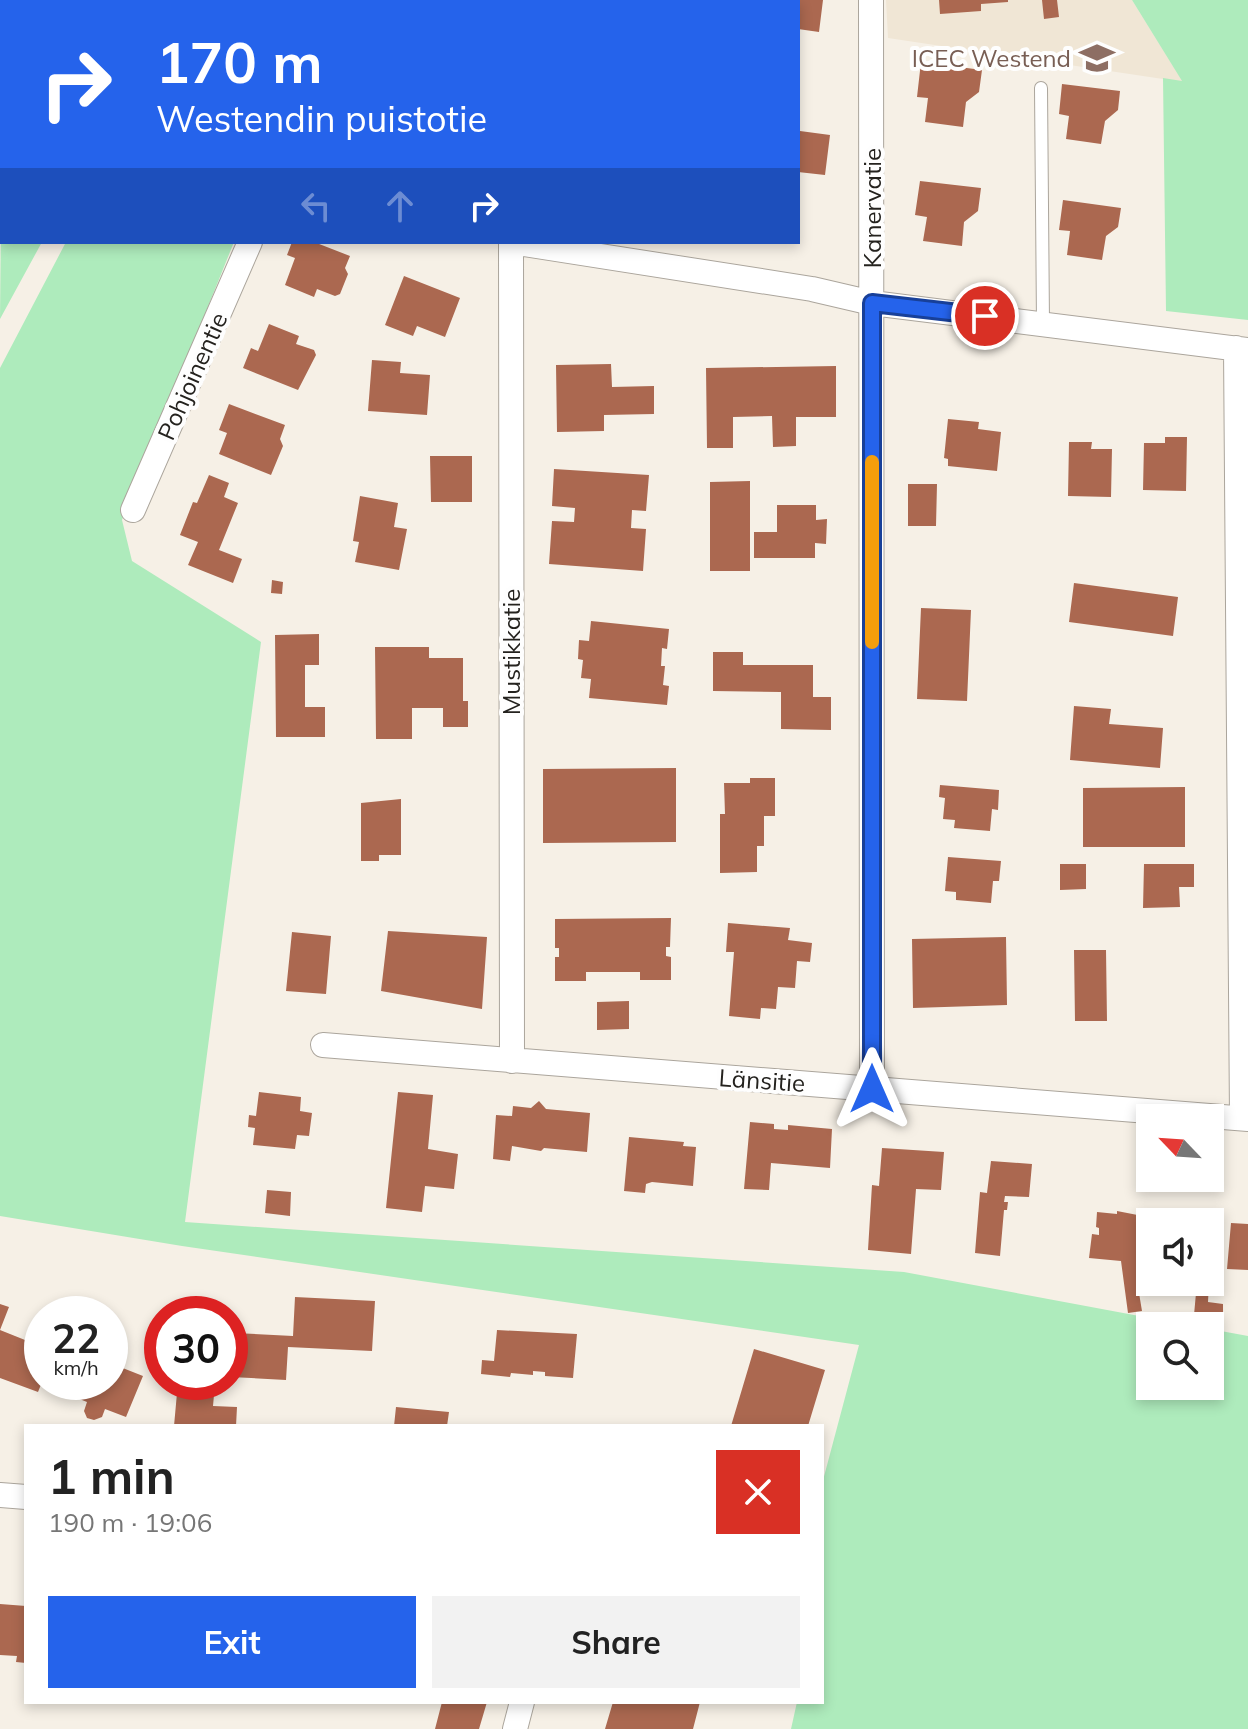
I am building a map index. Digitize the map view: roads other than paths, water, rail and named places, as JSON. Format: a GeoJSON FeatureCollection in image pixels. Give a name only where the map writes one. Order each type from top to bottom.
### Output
{"type":"FeatureCollection","features":[{"type":"Feature","properties":{"kind":"street","name":"Kanervatie"},"geometry":{"type":"LineString","coordinates":[[871,0],[872,1089]]}},
{"type":"Feature","properties":{"kind":"street","name":"Pohjoinentie"},"geometry":{"type":"LineString","coordinates":[[133,510],[249,244]]}},
{"type":"Feature","properties":{"kind":"street","name":"Mustikkatie"},"geometry":{"type":"LineString","coordinates":[[511,244],[512,1061]]}},
{"type":"Feature","properties":{"kind":"street"},"geometry":{"type":"LineString","coordinates":[[524,244],[812,289],[872,303],[1242,349],[1245,1119]]}},
{"type":"Feature","properties":{"kind":"street","name":"Länsitie"},"geometry":{"type":"LineString","coordinates":[[323,1045],[1245,1119]]}},
{"type":"Feature","properties":{"kind":"street"},"geometry":{"type":"LineString","coordinates":[[0,1495],[24,1497]]}},
{"type":"Feature","properties":{"kind":"street"},"geometry":{"type":"LineString","coordinates":[[515,1729],[521,1704]]}},
{"type":"Feature","properties":{"kind":"lane"},"geometry":{"type":"LineString","coordinates":[[1041,88],[1043,323]]}},
{"type":"Feature","properties":{"kind":"place","name":"ICEC Westend"},"geometry":{"type":"Point","coordinates":[1097,58]}}]}
